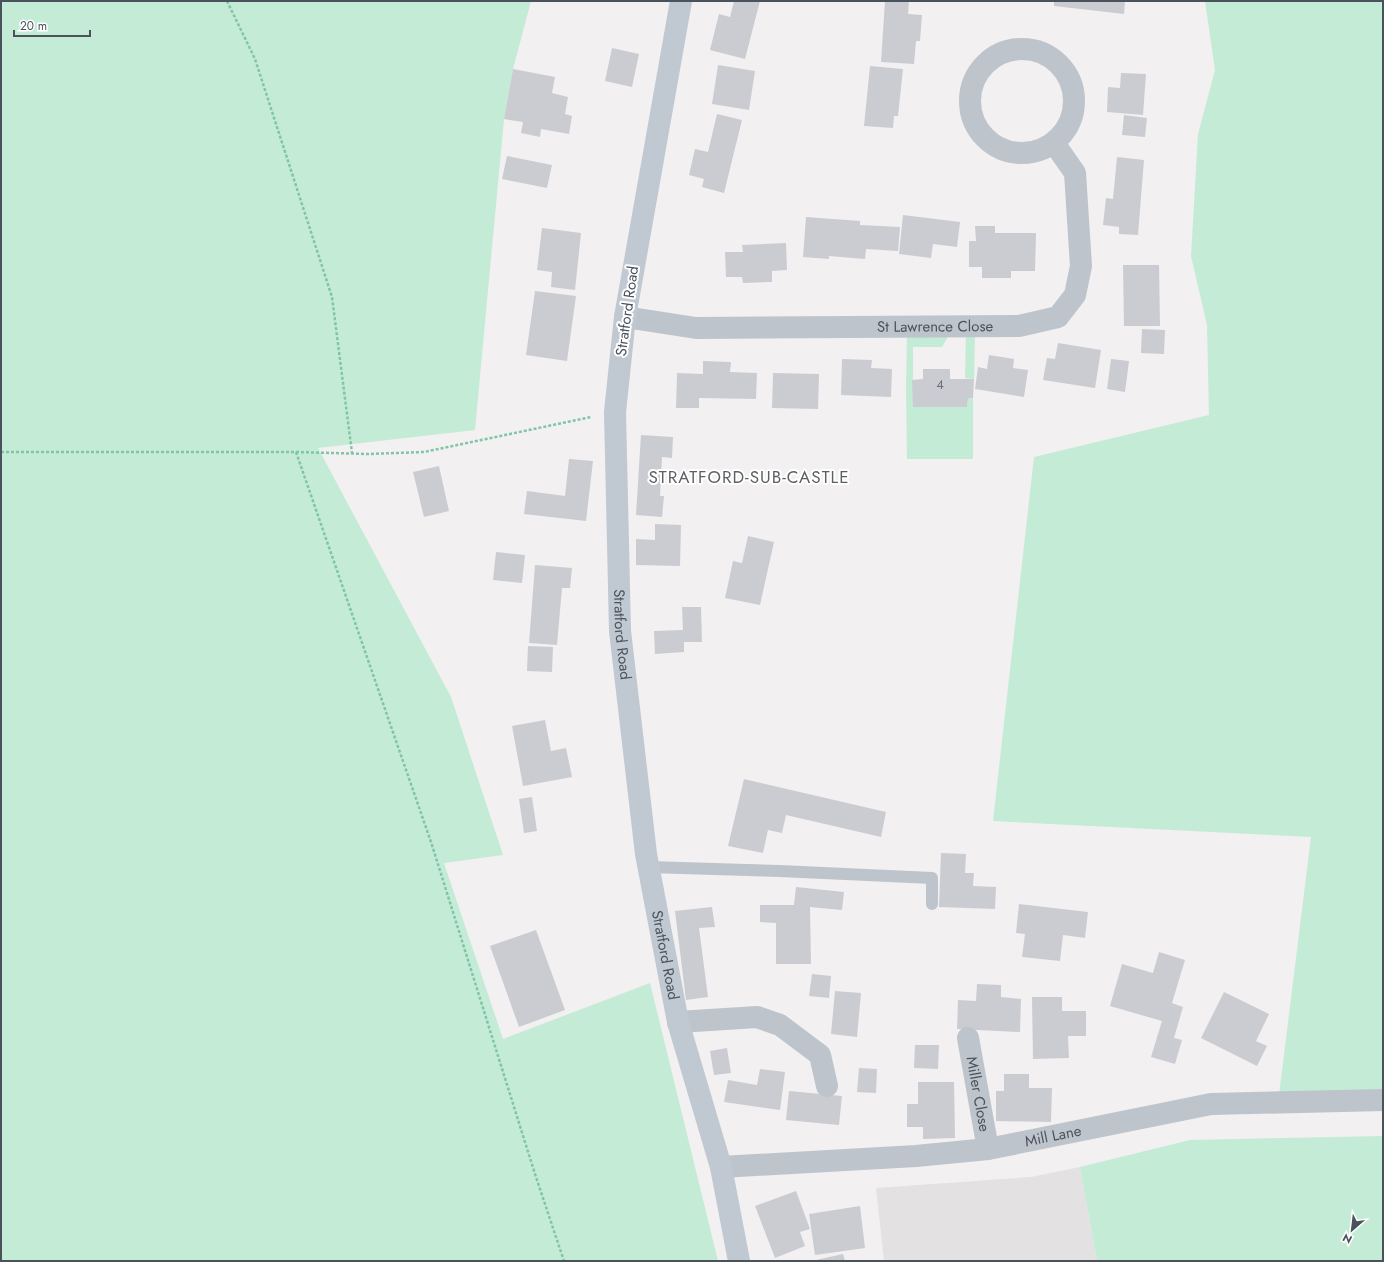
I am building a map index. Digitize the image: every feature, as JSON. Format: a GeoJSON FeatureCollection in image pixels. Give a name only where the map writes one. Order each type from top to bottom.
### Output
{"type":"FeatureCollection","features":[{"type":"Feature","properties":{"kind":"street","name":"Stratford Road"},"geometry":{"type":"LineString","coordinates":[[681,1],[625,317],[615,412],[620,631],[648,867],[678,1022],[721,1167],[739,1261]]}},
{"type":"Feature","properties":{"kind":"street"},"geometry":{"type":"LineString","coordinates":[[1017,49],[1035,51],[1058,63],[1069,77],[1074,95],[1073,113],[1070,122],[1054,143],[1038,151],[1020,153],[1002,149],[981,133],[972,117],[970,96],[975,78],[982,67],[997,55],[1017,49]]}},
{"type":"Feature","properties":{"kind":"street","name":"St Lawrence Close"},"geometry":{"type":"LineString","coordinates":[[625,317],[696,328],[1019,326],[1058,317],[1075,295],[1081,266],[1075,173],[1054,143]]}},
{"type":"Feature","properties":{"kind":"street"},"geometry":{"type":"LineString","coordinates":[[678,1022],[757,1017],[780,1025],[820,1055],[827,1086]]}},
{"type":"Feature","properties":{"kind":"street","name":"Miller Close"},"geometry":{"type":"LineString","coordinates":[[968,1038],[988,1149]]}},
{"type":"Feature","properties":{"kind":"street","name":"Mill Lane"},"geometry":{"type":"LineString","coordinates":[[721,1167],[916,1156],[988,1149],[1211,1104],[1383,1100]]}},
{"type":"Feature","properties":{"kind":"lane"},"geometry":{"type":"LineString","coordinates":[[648,867],[788,871],[932,878],[932,904]]}},
{"type":"Feature","properties":{"kind":"path"},"geometry":{"type":"LineString","coordinates":[[227,1],[256,59],[332,297],[352,453]]}},
{"type":"Feature","properties":{"kind":"path"},"geometry":{"type":"LineString","coordinates":[[1,452],[296,452],[368,454],[424,452],[615,412]]}},
{"type":"Feature","properties":{"kind":"path"},"geometry":{"type":"LineString","coordinates":[[296,452],[431,842],[535,1174],[564,1261]]}},
{"type":"Feature","properties":{"kind":"shaded area"},"geometry":{"type":"Polygon","coordinates":[[[1080,1167],[1097,1261],[884,1261],[876,1188],[1031,1177],[1080,1167]]]}},
{"type":"Feature","properties":{"kind":"green space"},"geometry":{"type":"Polygon","coordinates":[[[1,1],[531,1],[513,69],[504,119],[475,430],[318,448],[451,697],[503,855],[444,863],[503,1039],[650,983],[718,1261],[1,1261],[1,1]]]}},
{"type":"Feature","properties":{"kind":"green space"},"geometry":{"type":"Polygon","coordinates":[[[1205,1],[1383,1],[1383,1089],[1279,1095],[1311,837],[993,821],[1034,457],[1209,415],[1207,325],[1191,256],[1198,134],[1215,70],[1205,1]]]}},
{"type":"Feature","properties":{"kind":"green space"},"geometry":{"type":"Polygon","coordinates":[[[907,332],[950,333],[942,347],[913,347],[913,407],[967,407],[968,398],[973,398],[973,459],[907,459],[907,332]]]}},
{"type":"Feature","properties":{"kind":"green space"},"geometry":{"type":"Polygon","coordinates":[[[966,332],[975,333],[974,379],[965,378],[966,332]]]}},
{"type":"Feature","properties":{"kind":"green space"},"geometry":{"type":"Polygon","coordinates":[[[1383,1136],[1383,1261],[1097,1261],[1080,1167],[1190,1140],[1383,1136]]]}},
{"type":"Feature","properties":{"kind":"building"},"geometry":{"type":"Polygon","coordinates":[[[734,1],[760,1],[745,59],[710,50],[719,14],[730,17],[734,1]]]}},
{"type":"Feature","properties":{"kind":"building"},"geometry":{"type":"Polygon","coordinates":[[[885,1],[909,1],[908,14],[922,15],[920,41],[916,41],[914,64],[881,62],[885,1]]]}},
{"type":"Feature","properties":{"kind":"building"},"geometry":{"type":"Polygon","coordinates":[[[1054,1],[1125,1],[1124,14],[1054,6],[1054,1]]]}},
{"type":"Feature","properties":{"kind":"building"},"geometry":{"type":"Polygon","coordinates":[[[612,48],[639,54],[632,87],[605,81],[612,48]]]}},
{"type":"Feature","properties":{"kind":"building"},"geometry":{"type":"Polygon","coordinates":[[[718,65],[755,71],[749,110],[712,104],[718,65]]]}},
{"type":"Feature","properties":{"kind":"building"},"geometry":{"type":"Polygon","coordinates":[[[870,66],[903,69],[898,116],[894,116],[893,128],[864,126],[870,66]]]}},
{"type":"Feature","properties":{"kind":"building"},"geometry":{"type":"Polygon","coordinates":[[[513,69],[555,77],[552,93],[568,97],[565,114],[572,116],[569,134],[541,129],[540,137],[521,133],[523,122],[504,119],[513,69]]]}},
{"type":"Feature","properties":{"kind":"building"},"geometry":{"type":"Polygon","coordinates":[[[1121,73],[1146,74],[1143,115],[1107,112],[1108,87],[1120,88],[1121,73]]]}},
{"type":"Feature","properties":{"kind":"building"},"geometry":{"type":"Polygon","coordinates":[[[717,114],[742,120],[724,193],[702,187],[704,179],[689,175],[695,149],[708,152],[717,114]]]}},
{"type":"Feature","properties":{"kind":"building"},"geometry":{"type":"Polygon","coordinates":[[[1124,115],[1147,118],[1145,137],[1122,135],[1124,115]]]}},
{"type":"Feature","properties":{"kind":"building"},"geometry":{"type":"Polygon","coordinates":[[[507,156],[552,165],[547,188],[502,179],[507,156]]]}},
{"type":"Feature","properties":{"kind":"building"},"geometry":{"type":"Polygon","coordinates":[[[1117,157],[1144,160],[1138,235],[1119,234],[1119,227],[1103,225],[1106,198],[1113,199],[1117,157]]]}},
{"type":"Feature","properties":{"kind":"building"},"geometry":{"type":"Polygon","coordinates":[[[903,215],[960,222],[957,247],[933,244],[931,258],[899,254],[903,215]]]}},
{"type":"Feature","properties":{"kind":"building"},"geometry":{"type":"Polygon","coordinates":[[[806,217],[860,221],[860,225],[900,227],[898,251],[866,249],[865,259],[829,256],[829,259],[803,257],[806,217]]]}},
{"type":"Feature","properties":{"kind":"building"},"geometry":{"type":"Polygon","coordinates":[[[975,226],[995,226],[995,233],[1036,233],[1035,271],[1011,271],[1011,278],[982,278],[982,267],[969,267],[969,241],[976,241],[975,226]]]}},
{"type":"Feature","properties":{"kind":"building"},"geometry":{"type":"Polygon","coordinates":[[[542,228],[581,233],[575,290],[551,287],[552,272],[537,270],[542,228]]]}},
{"type":"Feature","properties":{"kind":"building"},"geometry":{"type":"Polygon","coordinates":[[[786,243],[787,270],[772,271],[772,282],[743,283],[742,277],[726,277],[725,252],[743,252],[742,245],[786,243]]]}},
{"type":"Feature","properties":{"kind":"building"},"geometry":{"type":"Polygon","coordinates":[[[1123,265],[1159,265],[1160,326],[1124,326],[1123,265]]]}},
{"type":"Feature","properties":{"kind":"building"},"geometry":{"type":"Polygon","coordinates":[[[535,291],[576,296],[567,361],[526,355],[535,291]]]}},
{"type":"Feature","properties":{"kind":"building"},"geometry":{"type":"Polygon","coordinates":[[[1142,329],[1165,330],[1164,354],[1141,353],[1142,329]]]}},
{"type":"Feature","properties":{"kind":"building"},"geometry":{"type":"Polygon","coordinates":[[[1058,343],[1101,350],[1095,388],[1043,380],[1047,358],[1055,359],[1058,343]]]}},
{"type":"Feature","properties":{"kind":"building"},"geometry":{"type":"Polygon","coordinates":[[[989,355],[1014,359],[1013,368],[1028,370],[1024,397],[975,389],[978,367],[987,369],[989,355]]]}},
{"type":"Feature","properties":{"kind":"building"},"geometry":{"type":"Polygon","coordinates":[[[842,359],[872,360],[871,368],[892,369],[891,397],[841,395],[842,359]]]}},
{"type":"Feature","properties":{"kind":"building"},"geometry":{"type":"Polygon","coordinates":[[[1111,359],[1129,361],[1125,392],[1107,389],[1111,359]]]}},
{"type":"Feature","properties":{"kind":"building"},"geometry":{"type":"Polygon","coordinates":[[[703,361],[731,362],[730,372],[757,373],[756,399],[699,398],[699,408],[676,408],[677,373],[703,374],[703,361]]]}},
{"type":"Feature","properties":{"kind":"building"},"geometry":{"type":"Polygon","coordinates":[[[923,369],[950,369],[950,379],[974,379],[973,398],[968,398],[967,407],[913,407],[912,380],[923,379],[923,369]]]}},
{"type":"Feature","properties":{"kind":"building"},"geometry":{"type":"Polygon","coordinates":[[[773,373],[819,374],[818,409],[772,408],[773,373]]]}},
{"type":"Feature","properties":{"kind":"building"},"geometry":{"type":"Polygon","coordinates":[[[641,435],[673,437],[672,458],[662,457],[660,496],[664,496],[662,517],[636,515],[641,435]]]}},
{"type":"Feature","properties":{"kind":"building"},"geometry":{"type":"Polygon","coordinates":[[[569,459],[593,461],[586,521],[524,514],[527,491],[565,496],[569,459]]]}},
{"type":"Feature","properties":{"kind":"building"},"geometry":{"type":"Polygon","coordinates":[[[439,466],[449,511],[424,517],[413,472],[439,466]]]}},
{"type":"Feature","properties":{"kind":"building"},"geometry":{"type":"Polygon","coordinates":[[[655,524],[681,525],[680,566],[636,565],[636,539],[655,540],[655,524]]]}},
{"type":"Feature","properties":{"kind":"building"},"geometry":{"type":"Polygon","coordinates":[[[748,536],[774,542],[760,605],[725,598],[733,561],[742,563],[748,536]]]}},
{"type":"Feature","properties":{"kind":"building"},"geometry":{"type":"Polygon","coordinates":[[[496,552],[525,555],[522,583],[493,580],[496,552]]]}},
{"type":"Feature","properties":{"kind":"building"},"geometry":{"type":"Polygon","coordinates":[[[535,565],[572,568],[570,588],[562,588],[557,645],[529,643],[535,565]]]}},
{"type":"Feature","properties":{"kind":"building"},"geometry":{"type":"Polygon","coordinates":[[[682,607],[701,607],[702,642],[684,642],[684,652],[655,654],[654,631],[683,630],[682,607]]]}},
{"type":"Feature","properties":{"kind":"building"},"geometry":{"type":"Polygon","coordinates":[[[528,646],[553,647],[552,672],[527,671],[528,646]]]}},
{"type":"Feature","properties":{"kind":"building"},"geometry":{"type":"Polygon","coordinates":[[[545,720],[551,751],[566,748],[572,777],[523,786],[512,726],[545,720]]]}},
{"type":"Feature","properties":{"kind":"building"},"geometry":{"type":"Polygon","coordinates":[[[744,779],[886,812],[881,837],[786,815],[782,833],[768,830],[763,853],[728,846],[744,779]]]}},
{"type":"Feature","properties":{"kind":"building"},"geometry":{"type":"Polygon","coordinates":[[[532,797],[537,831],[524,833],[519,799],[532,797]]]}},
{"type":"Feature","properties":{"kind":"building"},"geometry":{"type":"Polygon","coordinates":[[[941,853],[966,854],[965,873],[974,873],[973,886],[996,887],[995,909],[939,907],[941,853]]]}},
{"type":"Feature","properties":{"kind":"building"},"geometry":{"type":"Polygon","coordinates":[[[796,887],[844,892],[842,910],[810,907],[811,964],[776,964],[776,923],[760,922],[760,905],[794,905],[796,887]]]}},
{"type":"Feature","properties":{"kind":"building"},"geometry":{"type":"Polygon","coordinates":[[[1019,904],[1088,912],[1085,938],[1063,935],[1060,961],[1022,957],[1025,934],[1016,933],[1019,904]]]}},
{"type":"Feature","properties":{"kind":"building"},"geometry":{"type":"Polygon","coordinates":[[[712,907],[715,927],[699,928],[708,997],[686,1000],[675,911],[712,907]]]}},
{"type":"Feature","properties":{"kind":"building"},"geometry":{"type":"Polygon","coordinates":[[[536,930],[565,1010],[519,1027],[490,946],[536,930]]]}},
{"type":"Feature","properties":{"kind":"building"},"geometry":{"type":"Polygon","coordinates":[[[1159,952],[1185,960],[1172,1003],[1183,1007],[1174,1038],[1182,1040],[1175,1064],[1151,1057],[1162,1021],[1110,1006],[1122,964],[1153,973],[1159,952]]]}},
{"type":"Feature","properties":{"kind":"building"},"geometry":{"type":"Polygon","coordinates":[[[812,974],[831,976],[829,998],[809,996],[812,974]]]}},
{"type":"Feature","properties":{"kind":"building"},"geometry":{"type":"Polygon","coordinates":[[[977,984],[1001,985],[1001,997],[1021,999],[1020,1032],[957,1029],[958,1000],[976,1001],[977,984]]]}},
{"type":"Feature","properties":{"kind":"building"},"geometry":{"type":"Polygon","coordinates":[[[835,991],[861,993],[857,1037],[831,1034],[835,991]]]}},
{"type":"Feature","properties":{"kind":"building"},"geometry":{"type":"Polygon","coordinates":[[[1224,992],[1269,1014],[1256,1041],[1267,1046],[1257,1066],[1201,1038],[1224,992]]]}},
{"type":"Feature","properties":{"kind":"building"},"geometry":{"type":"Polygon","coordinates":[[[1032,997],[1062,997],[1062,1011],[1086,1011],[1086,1036],[1068,1036],[1069,1058],[1033,1059],[1032,997]]]}},
{"type":"Feature","properties":{"kind":"building"},"geometry":{"type":"Polygon","coordinates":[[[915,1045],[939,1045],[938,1069],[914,1068],[915,1045]]]}},
{"type":"Feature","properties":{"kind":"building"},"geometry":{"type":"Polygon","coordinates":[[[727,1048],[731,1073],[714,1075],[710,1051],[727,1048]]]}},
{"type":"Feature","properties":{"kind":"building"},"geometry":{"type":"Polygon","coordinates":[[[859,1068],[877,1069],[876,1093],[857,1092],[859,1068]]]}},
{"type":"Feature","properties":{"kind":"building"},"geometry":{"type":"Polygon","coordinates":[[[760,1069],[785,1072],[780,1110],[724,1102],[728,1080],[757,1085],[760,1069]]]}},
{"type":"Feature","properties":{"kind":"building"},"geometry":{"type":"Polygon","coordinates":[[[1004,1074],[1029,1074],[1029,1088],[1052,1088],[1051,1122],[996,1121],[996,1091],[1004,1091],[1004,1074]]]}},
{"type":"Feature","properties":{"kind":"building"},"geometry":{"type":"Polygon","coordinates":[[[918,1082],[954,1082],[955,1138],[923,1139],[923,1127],[907,1127],[907,1104],[918,1104],[918,1082]]]}},
{"type":"Feature","properties":{"kind":"building"},"geometry":{"type":"Polygon","coordinates":[[[789,1091],[842,1096],[839,1125],[786,1120],[789,1091]]]}},
{"type":"Feature","properties":{"kind":"building"},"geometry":{"type":"Polygon","coordinates":[[[796,1191],[810,1229],[800,1232],[805,1246],[775,1258],[755,1206],[796,1191]]]}},
{"type":"Feature","properties":{"kind":"building"},"geometry":{"type":"Polygon","coordinates":[[[860,1206],[865,1248],[815,1255],[809,1214],[860,1206]]]}},
{"type":"Feature","properties":{"kind":"building"},"geometry":{"type":"Polygon","coordinates":[[[843,1254],[845,1261],[816,1261],[816,1260],[843,1254]]]}},
{"type":"Feature","properties":{"kind":"district","name":"STRATFORD-SUB-CASTLE"},"geometry":{"type":"Point","coordinates":[749,477]}}]}
